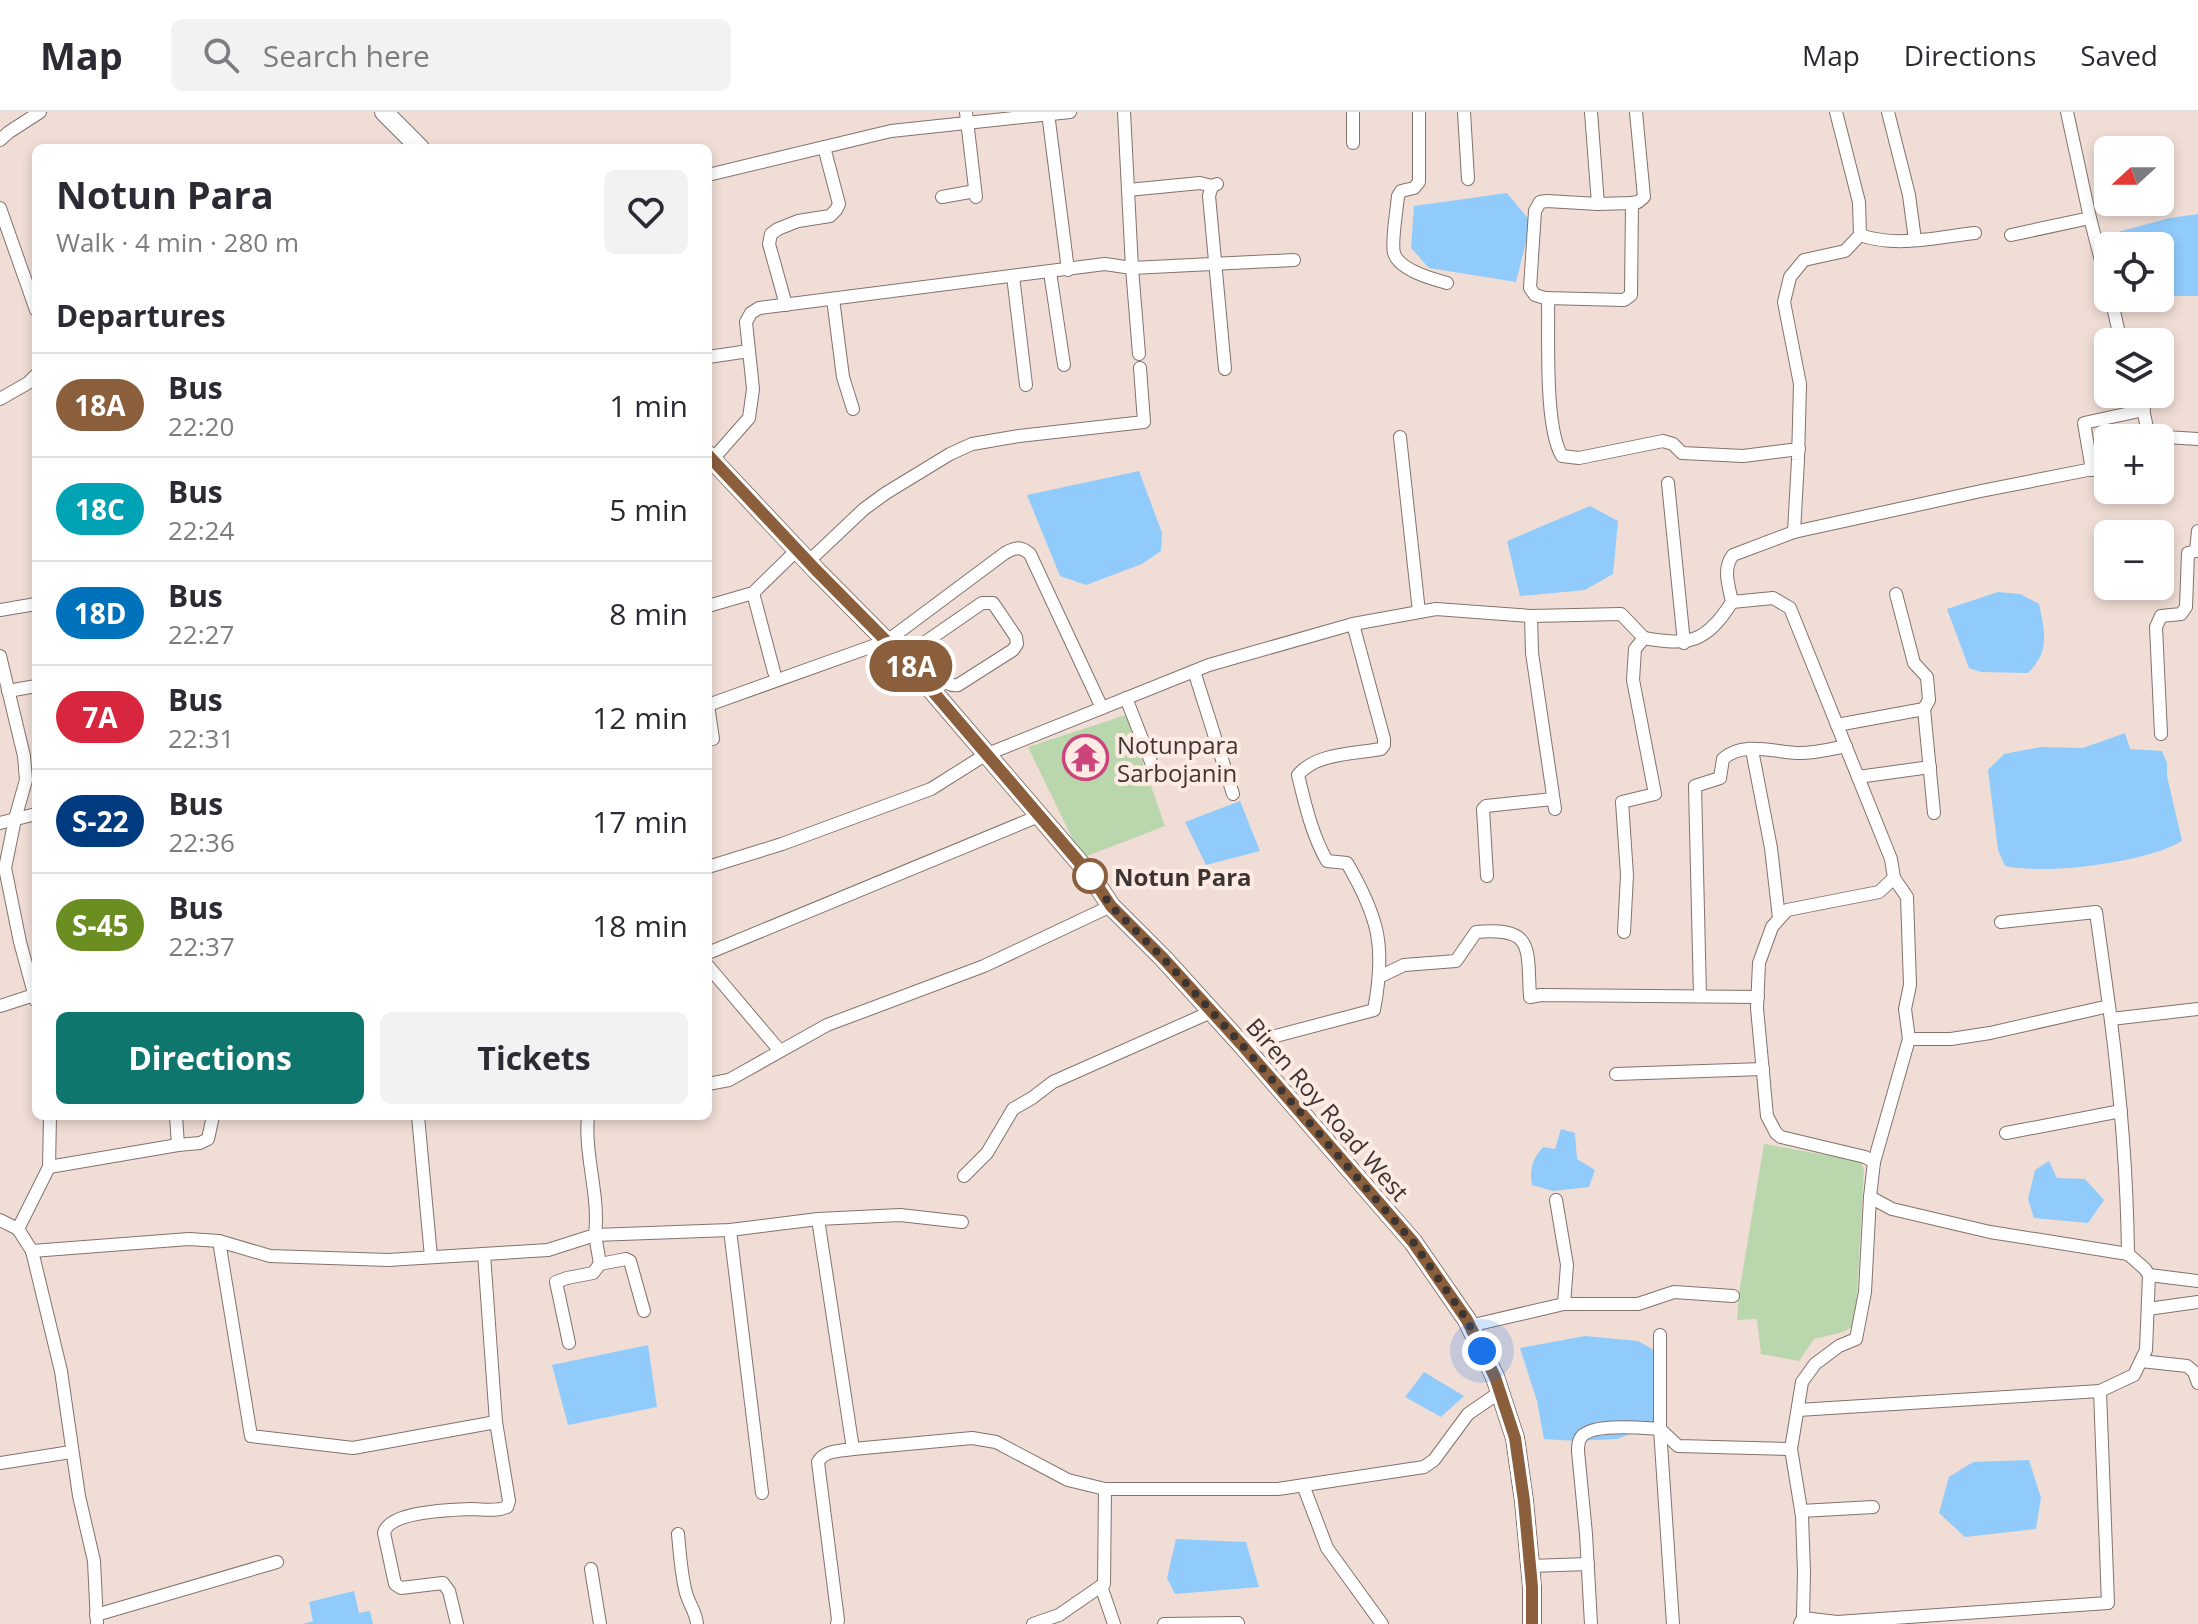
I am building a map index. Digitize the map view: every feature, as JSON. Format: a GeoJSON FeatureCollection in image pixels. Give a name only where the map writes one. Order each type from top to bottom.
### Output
{"type":"FeatureCollection","features":[{"type":"Feature","properties":{"kind":"main road"},"geometry":{"type":"LineString","coordinates":[[384,112],[416,144]]}},
{"type":"Feature","properties":{"kind":"main road","name":"Biren Roy Road West"},"geometry":{"type":"LineString","coordinates":[[712,459],[887,641],[911,652],[985,755],[1091,876],[1111,906],[1242,1045],[1413,1242],[1469,1326],[1495,1377],[1515,1438],[1530,1566],[1532,1624]]}},
{"type":"Feature","properties":{"kind":"street"},"geometry":{"type":"LineString","coordinates":[[0,140],[40,112]]}},
{"type":"Feature","properties":{"kind":"street"},"geometry":{"type":"LineString","coordinates":[[712,174],[891,131],[966,118],[1070,112]]}},
{"type":"Feature","properties":{"kind":"street"},"geometry":{"type":"LineString","coordinates":[[712,605],[753,593],[893,488],[972,444],[1144,422],[1124,112]]}},
{"type":"Feature","properties":{"kind":"street"},"geometry":{"type":"LineString","coordinates":[[1353,112],[1353,143]]}},
{"type":"Feature","properties":{"kind":"street"},"geometry":{"type":"LineString","coordinates":[[1419,112],[1421,173],[1414,188],[1401,191],[1398,196],[1393,251],[1399,262],[1428,278],[1447,283]]}},
{"type":"Feature","properties":{"kind":"street"},"geometry":{"type":"LineString","coordinates":[[1464,112],[1468,179]]}},
{"type":"Feature","properties":{"kind":"street"},"geometry":{"type":"LineString","coordinates":[[1591,112],[1598,204]]}},
{"type":"Feature","properties":{"kind":"street"},"geometry":{"type":"LineString","coordinates":[[1632,203],[1631,295],[1628,298],[1548,298],[1535,295],[1530,288],[1537,206],[1540,202],[1632,203],[1644,197],[1636,112]]}},
{"type":"Feature","properties":{"kind":"street"},"geometry":{"type":"LineString","coordinates":[[1794,532],[1800,384],[1784,302],[1790,277],[1804,260],[1845,251],[1860,235],[1859,202],[1836,112]]}},
{"type":"Feature","properties":{"kind":"street"},"geometry":{"type":"LineString","coordinates":[[1888,112],[1909,195],[1915,240]]}},
{"type":"Feature","properties":{"kind":"street"},"geometry":{"type":"LineString","coordinates":[[2067,112],[2094,233]]}},
{"type":"Feature","properties":{"kind":"street"},"geometry":{"type":"LineString","coordinates":[[1048,113],[1068,270]]}},
{"type":"Feature","properties":{"kind":"street"},"geometry":{"type":"LineString","coordinates":[[942,197],[976,194],[966,118]]}},
{"type":"Feature","properties":{"kind":"street"},"geometry":{"type":"LineString","coordinates":[[786,305],[769,244],[771,234],[798,221],[830,216],[836,210],[839,204],[824,147]]}},
{"type":"Feature","properties":{"kind":"street"},"geometry":{"type":"LineString","coordinates":[[1128,190],[1200,183],[1215,185],[1209,196],[1225,369]]}},
{"type":"Feature","properties":{"kind":"street"},"geometry":{"type":"LineString","coordinates":[[0,208],[32,299]]}},
{"type":"Feature","properties":{"kind":"street"},"geometry":{"type":"LineString","coordinates":[[2011,235],[2090,218]]}},
{"type":"Feature","properties":{"kind":"street"},"geometry":{"type":"LineString","coordinates":[[1860,235],[1887,242],[1975,233]]}},
{"type":"Feature","properties":{"kind":"street"},"geometry":{"type":"LineString","coordinates":[[712,455],[749,418],[753,389],[746,322],[751,313],[759,308],[1105,264],[1132,268],[1294,260]]}},
{"type":"Feature","properties":{"kind":"street"},"geometry":{"type":"LineString","coordinates":[[1050,272],[1064,365]]}},
{"type":"Feature","properties":{"kind":"street"},"geometry":{"type":"LineString","coordinates":[[1013,276],[1026,385]]}},
{"type":"Feature","properties":{"kind":"street"},"geometry":{"type":"LineString","coordinates":[[1548,298],[1550,401],[1558,449],[1562,456],[1579,458],[1663,441],[1673,444],[1682,453],[1743,456],[1799,449]]}},
{"type":"Feature","properties":{"kind":"street"},"geometry":{"type":"LineString","coordinates":[[833,299],[843,377],[853,409]]}},
{"type":"Feature","properties":{"kind":"street"},"geometry":{"type":"LineString","coordinates":[[712,356],[749,351]]}},
{"type":"Feature","properties":{"kind":"street"},"geometry":{"type":"LineString","coordinates":[[0,399],[32,379]]}},
{"type":"Feature","properties":{"kind":"street"},"geometry":{"type":"LineString","coordinates":[[712,866],[782,844],[931,789],[985,755],[1194,671],[1353,624],[1436,609],[1531,616],[1621,614],[1644,638],[1674,643],[1695,640],[1722,617],[1732,602],[1726,570],[1733,555],[1794,532],[2092,470],[2084,423],[2144,410],[2147,424]]}},
{"type":"Feature","properties":{"kind":"street"},"geometry":{"type":"LineString","coordinates":[[1400,437],[1419,612]]}},
{"type":"Feature","properties":{"kind":"street"},"geometry":{"type":"LineString","coordinates":[[2174,438],[2198,439]]}},
{"type":"Feature","properties":{"kind":"street"},"geometry":{"type":"LineString","coordinates":[[1668,483],[1684,643]]}},
{"type":"Feature","properties":{"kind":"street"},"geometry":{"type":"LineString","coordinates":[[2161,734],[2156,627],[2161,616],[2181,614],[2186,607],[2188,553],[2196,551],[2198,531]]}},
{"type":"Feature","properties":{"kind":"street"},"geometry":{"type":"LineString","coordinates":[[712,704],[887,641],[1005,553],[1023,548],[1030,554],[1102,708]]}},
{"type":"Feature","properties":{"kind":"street"},"geometry":{"type":"LineString","coordinates":[[753,593],[774,672]]}},
{"type":"Feature","properties":{"kind":"street"},"geometry":{"type":"LineString","coordinates":[[1896,594],[1914,663],[1927,677],[1929,700],[1924,709],[1934,813]]}},
{"type":"Feature","properties":{"kind":"street"},"geometry":{"type":"LineString","coordinates":[[1732,602],[1773,598],[1790,608],[1891,859],[1894,878],[1907,897],[1910,985],[1905,1009],[1909,1039],[1874,1162],[1865,1292],[1856,1339],[1839,1346],[1815,1364],[1802,1382],[1791,1449],[1801,1511],[1804,1572],[1801,1621],[1837,1622],[2108,1603],[2100,1391]]}},
{"type":"Feature","properties":{"kind":"street"},"geometry":{"type":"LineString","coordinates":[[982,603],[993,603],[1016,637],[1017,644],[1013,650],[952,686],[944,683],[911,652],[982,603]]}},
{"type":"Feature","properties":{"kind":"street"},"geometry":{"type":"LineString","coordinates":[[0,610],[32,605]]}},
{"type":"Feature","properties":{"kind":"street"},"geometry":{"type":"LineString","coordinates":[[1487,876],[1483,809],[1486,806],[1554,804],[1532,653],[1531,616]]}},
{"type":"Feature","properties":{"kind":"street"},"geometry":{"type":"LineString","coordinates":[[1242,1045],[1374,1010],[1381,976],[1379,936],[1367,901],[1347,863],[1327,861],[1322,852],[1298,775],[1304,767],[1315,762],[1381,749],[1384,745],[1353,624]]}},
{"type":"Feature","properties":{"kind":"street"},"geometry":{"type":"LineString","coordinates":[[1624,932],[1627,875],[1622,802],[1655,794],[1633,680],[1635,649],[1644,638]]}},
{"type":"Feature","properties":{"kind":"street"},"geometry":{"type":"LineString","coordinates":[[0,656],[24,756],[26,780],[3,869],[32,987]]}},
{"type":"Feature","properties":{"kind":"street"},"geometry":{"type":"LineString","coordinates":[[1194,671],[1233,794]]}},
{"type":"Feature","properties":{"kind":"street"},"geometry":{"type":"LineString","coordinates":[[8,691],[32,687]]}},
{"type":"Feature","properties":{"kind":"street"},"geometry":{"type":"LineString","coordinates":[[1126,698],[1153,767]]}},
{"type":"Feature","properties":{"kind":"street"},"geometry":{"type":"LineString","coordinates":[[1837,725],[1924,709]]}},
{"type":"Feature","properties":{"kind":"street"},"geometry":{"type":"LineString","coordinates":[[1700,996],[1694,790],[1697,785],[1720,778],[1723,759],[1737,751],[1764,748],[1814,753],[1846,746]]}},
{"type":"Feature","properties":{"kind":"street"},"geometry":{"type":"LineString","coordinates":[[1752,750],[1771,848],[1779,918]]}},
{"type":"Feature","properties":{"kind":"street"},"geometry":{"type":"LineString","coordinates":[[1858,777],[1930,767]]}},
{"type":"Feature","properties":{"kind":"street"},"geometry":{"type":"LineString","coordinates":[[0,823],[32,815]]}},
{"type":"Feature","properties":{"kind":"street"},"geometry":{"type":"LineString","coordinates":[[712,951],[1039,816]]}},
{"type":"Feature","properties":{"kind":"street"},"geometry":{"type":"LineString","coordinates":[[1874,1162],[1865,1157],[1781,1137],[1776,1133],[1767,1116],[1758,997],[1759,963],[1772,927],[1787,910],[1879,892],[1894,878]]}},
{"type":"Feature","properties":{"kind":"street"},"geometry":{"type":"LineString","coordinates":[[712,1083],[729,1080],[827,1025],[984,966],[1111,906]]}},
{"type":"Feature","properties":{"kind":"street"},"geometry":{"type":"LineString","coordinates":[[2001,922],[2096,912],[2119,1074],[2128,1254]]}},
{"type":"Feature","properties":{"kind":"street"},"geometry":{"type":"LineString","coordinates":[[1381,976],[1404,965],[1456,961],[1476,932],[1498,930],[1515,934],[1523,942],[1527,951],[1530,997],[1758,997]]}},
{"type":"Feature","properties":{"kind":"street"},"geometry":{"type":"LineString","coordinates":[[712,971],[780,1051]]}},
{"type":"Feature","properties":{"kind":"street"},"geometry":{"type":"LineString","coordinates":[[0,1006],[32,999]]}},
{"type":"Feature","properties":{"kind":"street"},"geometry":{"type":"LineString","coordinates":[[1909,1039],[1951,1039],[2110,1012],[2198,1009]]}},
{"type":"Feature","properties":{"kind":"street"},"geometry":{"type":"LineString","coordinates":[[964,1176],[987,1153],[1013,1109],[1053,1082],[1211,1012]]}},
{"type":"Feature","properties":{"kind":"street"},"geometry":{"type":"LineString","coordinates":[[1616,1074],[1763,1069]]}},
{"type":"Feature","properties":{"kind":"street"},"geometry":{"type":"LineString","coordinates":[[2006,1133],[2121,1111]]}},
{"type":"Feature","properties":{"kind":"street"},"geometry":{"type":"LineString","coordinates":[[18,1229],[49,1167],[50,1120]]}},
{"type":"Feature","properties":{"kind":"street"},"geometry":{"type":"LineString","coordinates":[[176,1120],[178,1145]]}},
{"type":"Feature","properties":{"kind":"street"},"geometry":{"type":"LineString","coordinates":[[49,1167],[205,1141],[212,1120]]}},
{"type":"Feature","properties":{"kind":"street"},"geometry":{"type":"LineString","coordinates":[[418,1120],[431,1257]]}},
{"type":"Feature","properties":{"kind":"street"},"geometry":{"type":"LineString","coordinates":[[588,1120],[597,1220],[595,1235],[600,1264]]}},
{"type":"Feature","properties":{"kind":"street"},"geometry":{"type":"LineString","coordinates":[[1798,1410],[2100,1391],[2134,1375],[2146,1350],[2149,1275],[2128,1254],[1990,1232],[1892,1209],[1870,1197]]}},
{"type":"Feature","properties":{"kind":"street"},"geometry":{"type":"LineString","coordinates":[[1556,1200],[1567,1265],[1564,1304]]}},
{"type":"Feature","properties":{"kind":"street"},"geometry":{"type":"LineString","coordinates":[[32,1251],[189,1239],[219,1241],[270,1256],[388,1260],[548,1250],[595,1235],[730,1230],[818,1219],[900,1215],[962,1222]]}},
{"type":"Feature","properties":{"kind":"street"},"geometry":{"type":"LineString","coordinates":[[818,1219],[853,1449]]}},
{"type":"Feature","properties":{"kind":"street"},"geometry":{"type":"LineString","coordinates":[[0,1220],[18,1229],[32,1251],[61,1371],[71,1452],[94,1561],[96,1619],[277,1562]]}},
{"type":"Feature","properties":{"kind":"street"},"geometry":{"type":"LineString","coordinates":[[730,1230],[762,1493]]}},
{"type":"Feature","properties":{"kind":"street"},"geometry":{"type":"LineString","coordinates":[[219,1241],[251,1436],[353,1448],[496,1422]]}},
{"type":"Feature","properties":{"kind":"street"},"geometry":{"type":"LineString","coordinates":[[457,1624],[449,1591],[443,1583],[401,1588],[395,1584],[384,1533],[388,1525],[410,1515],[507,1507],[509,1501],[496,1422],[484,1254]]}},
{"type":"Feature","properties":{"kind":"street"},"geometry":{"type":"LineString","coordinates":[[569,1343],[556,1282],[593,1273],[600,1264],[626,1259],[630,1261],[644,1311]]}},
{"type":"Feature","properties":{"kind":"street"},"geometry":{"type":"LineString","coordinates":[[2149,1275],[2198,1281]]}},
{"type":"Feature","properties":{"kind":"street"},"geometry":{"type":"LineString","coordinates":[[1469,1326],[1564,1304],[1638,1304],[1674,1292],[1733,1296]]}},
{"type":"Feature","properties":{"kind":"street"},"geometry":{"type":"LineString","coordinates":[[2148,1309],[2198,1302]]}},
{"type":"Feature","properties":{"kind":"street"},"geometry":{"type":"LineString","coordinates":[[1660,1335],[1660,1429],[1673,1624]]}},
{"type":"Feature","properties":{"kind":"street"},"geometry":{"type":"LineString","coordinates":[[2141,1361],[2187,1366],[2194,1372],[2198,1383]]}},
{"type":"Feature","properties":{"kind":"street"},"geometry":{"type":"LineString","coordinates":[[837,1624],[818,1462],[828,1453],[985,1439],[1068,1480],[1105,1489],[1278,1489],[1424,1467],[1434,1460],[1468,1414],[1500,1392]]}},
{"type":"Feature","properties":{"kind":"street"},"geometry":{"type":"LineString","coordinates":[[1591,1624],[1578,1451],[1580,1438],[1588,1430],[1660,1429],[1678,1446],[1791,1449]]}},
{"type":"Feature","properties":{"kind":"street"},"geometry":{"type":"LineString","coordinates":[[0,1463],[71,1452]]}},
{"type":"Feature","properties":{"kind":"street"},"geometry":{"type":"LineString","coordinates":[[1303,1485],[1327,1548],[1382,1624]]}},
{"type":"Feature","properties":{"kind":"street"},"geometry":{"type":"LineString","coordinates":[[1033,1624],[1059,1615],[1104,1584],[1105,1489]]}},
{"type":"Feature","properties":{"kind":"street"},"geometry":{"type":"LineString","coordinates":[[1801,1511],[1873,1507]]}},
{"type":"Feature","properties":{"kind":"street"},"geometry":{"type":"LineString","coordinates":[[678,1534],[683,1579],[697,1624]]}},
{"type":"Feature","properties":{"kind":"street"},"geometry":{"type":"LineString","coordinates":[[1530,1566],[1588,1564]]}},
{"type":"Feature","properties":{"kind":"street"},"geometry":{"type":"LineString","coordinates":[[591,1569],[600,1624]]}},
{"type":"Feature","properties":{"kind":"street"},"geometry":{"type":"LineString","coordinates":[[1101,1586],[1114,1624]]}},
{"type":"Feature","properties":{"kind":"street"},"geometry":{"type":"LineString","coordinates":[[1164,1624],[1238,1623]]}},
{"type":"Feature","properties":{"kind":"green space"},"geometry":{"type":"Polygon","coordinates":[[[1126,715],[1165,826],[1087,856],[1076,846],[1028,747],[1126,715]]]}},
{"type":"Feature","properties":{"kind":"green space"},"geometry":{"type":"Polygon","coordinates":[[[1764,1144],[1854,1160],[1861,1162],[1864,1170],[1856,1309],[1852,1327],[1814,1339],[1799,1361],[1761,1354],[1757,1319],[1737,1320],[1764,1144]]]}},
{"type":"Feature","properties":{"kind":"water"},"geometry":{"type":"Polygon","coordinates":[[[1507,193],[1531,222],[1516,282],[1429,268],[1411,248],[1414,206],[1507,193]]]}},
{"type":"Feature","properties":{"kind":"water"},"geometry":{"type":"Polygon","coordinates":[[[2198,214],[2198,296],[2174,296],[2174,232],[2118,232],[2198,214]]]}},
{"type":"Feature","properties":{"kind":"water"},"geometry":{"type":"Polygon","coordinates":[[[1139,471],[1162,533],[1161,551],[1142,564],[1086,585],[1060,576],[1027,495],[1139,471]]]}},
{"type":"Feature","properties":{"kind":"water"},"geometry":{"type":"Polygon","coordinates":[[[1590,506],[1618,521],[1613,574],[1585,590],[1520,596],[1507,541],[1590,506]]]}},
{"type":"Feature","properties":{"kind":"water"},"geometry":{"type":"Polygon","coordinates":[[[1998,592],[2020,594],[2039,604],[2044,633],[2043,649],[2028,673],[1981,672],[1969,668],[1947,609],[1998,592]]]}},
{"type":"Feature","properties":{"kind":"water"},"geometry":{"type":"Polygon","coordinates":[[[2125,733],[2130,749],[2162,751],[2182,841],[2145,855],[2095,865],[2045,869],[2005,866],[1998,850],[1988,770],[2004,754],[2041,747],[2083,748],[2125,733]]]}},
{"type":"Feature","properties":{"kind":"water"},"geometry":{"type":"Polygon","coordinates":[[[1240,801],[1260,851],[1206,865],[1185,822],[1240,801]]]}},
{"type":"Feature","properties":{"kind":"water"},"geometry":{"type":"Polygon","coordinates":[[[1561,1129],[1575,1133],[1577,1159],[1595,1170],[1589,1187],[1553,1191],[1532,1185],[1534,1160],[1543,1147],[1555,1149],[1561,1129]]]}},
{"type":"Feature","properties":{"kind":"water"},"geometry":{"type":"Polygon","coordinates":[[[2049,1161],[2057,1178],[2085,1179],[2104,1200],[2088,1223],[2034,1218],[2028,1199],[2035,1170],[2049,1161]]]}},
{"type":"Feature","properties":{"kind":"water"},"geometry":{"type":"Polygon","coordinates":[[[1585,1336],[1638,1341],[1659,1353],[1662,1395],[1652,1425],[1617,1439],[1544,1439],[1537,1401],[1520,1348],[1585,1336]]]}},
{"type":"Feature","properties":{"kind":"water"},"geometry":{"type":"Polygon","coordinates":[[[648,1345],[657,1407],[568,1425],[552,1365],[648,1345]]]}},
{"type":"Feature","properties":{"kind":"water"},"geometry":{"type":"Polygon","coordinates":[[[1424,1372],[1464,1396],[1441,1417],[1405,1397],[1424,1372]]]}},
{"type":"Feature","properties":{"kind":"water"},"geometry":{"type":"Polygon","coordinates":[[[2029,1460],[2041,1498],[2036,1529],[1965,1537],[1939,1513],[1949,1477],[1973,1462],[2029,1460]]]}},
{"type":"Feature","properties":{"kind":"water"},"geometry":{"type":"Polygon","coordinates":[[[1176,1539],[1246,1542],[1259,1587],[1175,1594],[1167,1578],[1176,1539]]]}},
{"type":"Feature","properties":{"kind":"water"},"geometry":{"type":"Polygon","coordinates":[[[354,1591],[359,1613],[370,1611],[373,1624],[303,1624],[313,1621],[309,1602],[354,1591]]]}},
{"type":"Feature","properties":{"kind":"bus line","name":"18A"},"geometry":{"type":"LineString","coordinates":[[712,459],[911,666],[1091,876],[1111,906],[1242,1045],[1413,1242],[1467,1320],[1495,1377],[1515,1438],[1532,1587],[1532,1624]]}},
{"type":"Feature","properties":{"kind":"place","name":"Notunpara Sarbojanin"},"geometry":{"type":"Point","coordinates":[1086,758]}},
{"type":"Feature","properties":{"kind":"place","name":"Notun Para"},"geometry":{"type":"Point","coordinates":[1090,876]}},
{"type":"Feature","properties":{"kind":"route"},"geometry":{"type":"LineString","coordinates":[[1090,876],[1111,906],[1242,1045],[1413,1242],[1467,1320],[1482,1351]]}}]}
